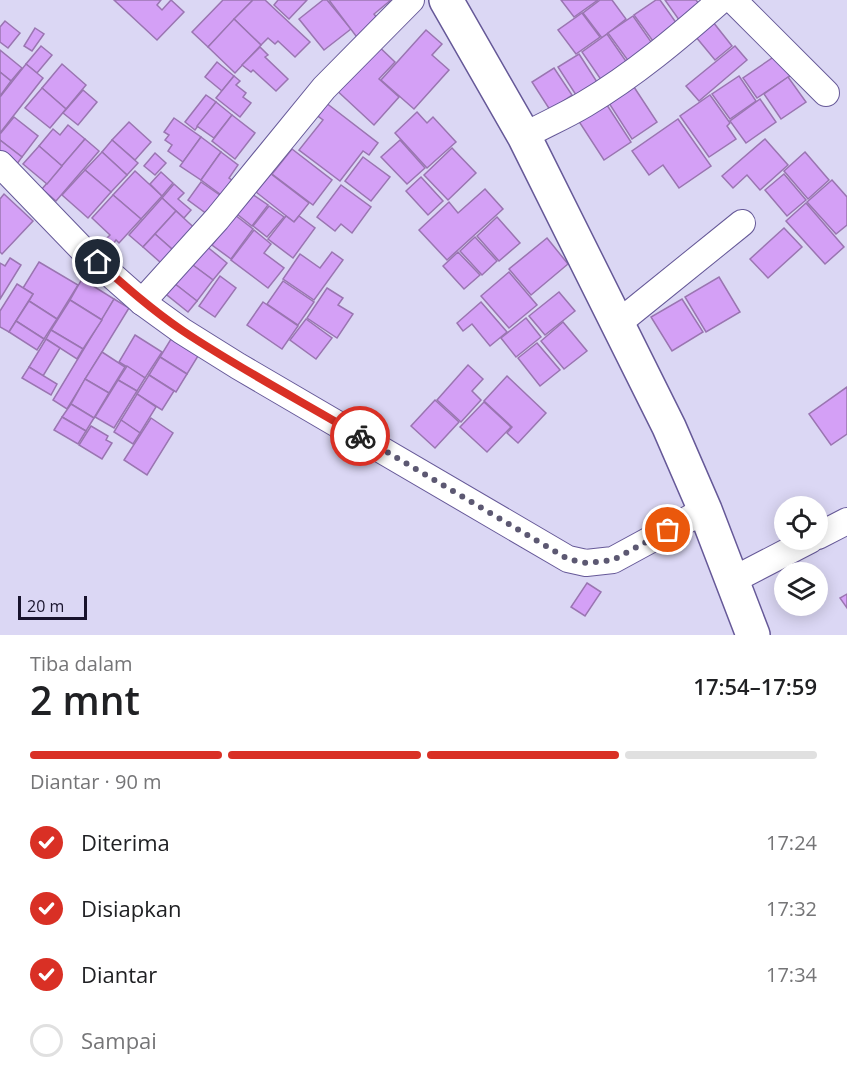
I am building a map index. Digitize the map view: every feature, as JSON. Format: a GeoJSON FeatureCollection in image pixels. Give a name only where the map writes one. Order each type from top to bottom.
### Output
{"type":"FeatureCollection","features":[{"type":"Feature","properties":{"kind":"street"},"geometry":{"type":"LineString","coordinates":[[142,302],[217,219],[324,88],[411,0]]}},
{"type":"Feature","properties":{"kind":"street"},"geometry":{"type":"LineString","coordinates":[[446,0],[524,136],[669,427],[705,510],[753,635]]}},
{"type":"Feature","properties":{"kind":"street"},"geometry":{"type":"LineString","coordinates":[[524,136],[585,104],[624,78],[721,0]]}},
{"type":"Feature","properties":{"kind":"street"},"geometry":{"type":"LineString","coordinates":[[733,0],[826,93]]}},
{"type":"Feature","properties":{"kind":"street"},"geometry":{"type":"LineString","coordinates":[[0,164],[82,249],[142,302],[183,331],[238,366],[568,559],[586,563],[613,560],[705,510]]}},
{"type":"Feature","properties":{"kind":"street"},"geometry":{"type":"LineString","coordinates":[[617,324],[742,223]]}},
{"type":"Feature","properties":{"kind":"street"},"geometry":{"type":"LineString","coordinates":[[828,531],[847,521]]}},
{"type":"Feature","properties":{"kind":"street"},"geometry":{"type":"LineString","coordinates":[[731,581],[791,550]]}},
{"type":"Feature","properties":{"kind":"building"},"geometry":{"type":"Polygon","coordinates":[[[114,0],[161,0],[157,5],[162,10],[171,0],[184,12],[157,40],[114,0]]]}},
{"type":"Feature","properties":{"kind":"building"},"geometry":{"type":"Polygon","coordinates":[[[223,0],[253,0],[208,47],[192,32],[223,0]]]}},
{"type":"Feature","properties":{"kind":"building"},"geometry":{"type":"Polygon","coordinates":[[[253,0],[265,0],[310,42],[295,57],[278,41],[275,44],[268,38],[261,45],[234,19],[253,0]]]}},
{"type":"Feature","properties":{"kind":"building"},"geometry":{"type":"Polygon","coordinates":[[[278,0],[307,0],[289,19],[274,5],[278,0]]]}},
{"type":"Feature","properties":{"kind":"building"},"geometry":{"type":"Polygon","coordinates":[[[323,0],[327,0],[351,29],[324,50],[299,19],[323,0]]]}},
{"type":"Feature","properties":{"kind":"building"},"geometry":{"type":"Polygon","coordinates":[[[329,0],[391,0],[374,14],[381,23],[359,40],[329,0]]]}},
{"type":"Feature","properties":{"kind":"building"},"geometry":{"type":"Polygon","coordinates":[[[561,0],[598,0],[574,17],[561,0]]]}},
{"type":"Feature","properties":{"kind":"building"},"geometry":{"type":"Polygon","coordinates":[[[600,0],[612,0],[626,19],[602,38],[583,13],[600,0]]]}},
{"type":"Feature","properties":{"kind":"building"},"geometry":{"type":"Polygon","coordinates":[[[656,0],[660,0],[682,31],[658,48],[634,15],[656,0]]]}},
{"type":"Feature","properties":{"kind":"building"},"geometry":{"type":"Polygon","coordinates":[[[665,0],[696,0],[703,9],[682,24],[665,0]]]}},
{"type":"Feature","properties":{"kind":"building"},"geometry":{"type":"Polygon","coordinates":[[[582,13],[600,37],[576,54],[558,30],[582,13]]]}},
{"type":"Feature","properties":{"kind":"building"},"geometry":{"type":"Polygon","coordinates":[[[633,16],[656,49],[632,66],[608,33],[633,16]]]}},
{"type":"Feature","properties":{"kind":"building"},"geometry":{"type":"Polygon","coordinates":[[[234,19],[261,45],[235,73],[208,47],[234,19]]]}},
{"type":"Feature","properties":{"kind":"building"},"geometry":{"type":"Polygon","coordinates":[[[5,21],[20,33],[8,48],[0,42],[0,27],[5,21]]]}},
{"type":"Feature","properties":{"kind":"building"},"geometry":{"type":"Polygon","coordinates":[[[713,22],[732,46],[715,60],[696,37],[713,22]]]}},
{"type":"Feature","properties":{"kind":"building"},"geometry":{"type":"Polygon","coordinates":[[[35,28],[44,34],[32,51],[24,46],[35,28]]]}},
{"type":"Feature","properties":{"kind":"building"},"geometry":{"type":"Polygon","coordinates":[[[426,30],[442,44],[432,55],[449,70],[414,109],[381,80],[426,30]]]}},
{"type":"Feature","properties":{"kind":"building"},"geometry":{"type":"Polygon","coordinates":[[[607,34],[630,67],[604,84],[582,52],[607,34]]]}},
{"type":"Feature","properties":{"kind":"building"},"geometry":{"type":"Polygon","coordinates":[[[373,41],[395,62],[379,79],[399,97],[374,125],[332,86],[373,41]]]}},
{"type":"Feature","properties":{"kind":"building"},"geometry":{"type":"Polygon","coordinates":[[[41,46],[52,55],[37,73],[26,64],[41,46]]]}},
{"type":"Feature","properties":{"kind":"building"},"geometry":{"type":"Polygon","coordinates":[[[735,46],[747,60],[699,101],[686,86],[735,46]]]}},
{"type":"Feature","properties":{"kind":"building"},"geometry":{"type":"Polygon","coordinates":[[[260,47],[268,55],[265,57],[288,79],[276,91],[253,70],[251,72],[242,65],[260,47]]]}},
{"type":"Feature","properties":{"kind":"building"},"geometry":{"type":"Polygon","coordinates":[[[0,50],[22,68],[11,81],[0,72],[0,50]]]}},
{"type":"Feature","properties":{"kind":"building"},"geometry":{"type":"Polygon","coordinates":[[[579,54],[597,82],[576,95],[558,67],[579,54]]]}},
{"type":"Feature","properties":{"kind":"building"},"geometry":{"type":"Polygon","coordinates":[[[775,56],[790,76],[757,98],[743,78],[775,56]]]}},
{"type":"Feature","properties":{"kind":"building"},"geometry":{"type":"Polygon","coordinates":[[[217,62],[234,76],[222,91],[205,77],[217,62]]]}},
{"type":"Feature","properties":{"kind":"building"},"geometry":{"type":"Polygon","coordinates":[[[26,64],[43,78],[0,133],[0,97],[26,64]]]}},
{"type":"Feature","properties":{"kind":"building"},"geometry":{"type":"Polygon","coordinates":[[[62,64],[86,85],[66,109],[42,88],[62,64]]]}},
{"type":"Feature","properties":{"kind":"building"},"geometry":{"type":"Polygon","coordinates":[[[554,68],[572,95],[550,110],[532,82],[554,68]]]}},
{"type":"Feature","properties":{"kind":"building"},"geometry":{"type":"Polygon","coordinates":[[[0,72],[11,81],[0,96],[0,72]]]}},
{"type":"Feature","properties":{"kind":"building"},"geometry":{"type":"Polygon","coordinates":[[[234,76],[240,81],[236,85],[246,93],[243,97],[251,103],[240,117],[216,98],[234,76]]]}},
{"type":"Feature","properties":{"kind":"building"},"geometry":{"type":"Polygon","coordinates":[[[739,76],[756,101],[730,119],[712,94],[739,76]]]}},
{"type":"Feature","properties":{"kind":"building"},"geometry":{"type":"Polygon","coordinates":[[[788,77],[806,102],[781,119],[764,94],[788,77]]]}},
{"type":"Feature","properties":{"kind":"building"},"geometry":{"type":"Polygon","coordinates":[[[632,84],[657,122],[632,139],[607,100],[632,84]]]}},
{"type":"Feature","properties":{"kind":"building"},"geometry":{"type":"Polygon","coordinates":[[[42,88],[66,109],[50,128],[25,108],[42,88]]]}},
{"type":"Feature","properties":{"kind":"building"},"geometry":{"type":"Polygon","coordinates":[[[83,90],[97,102],[78,125],[63,113],[83,90]]]}},
{"type":"Feature","properties":{"kind":"building"},"geometry":{"type":"Polygon","coordinates":[[[206,95],[216,102],[195,130],[185,122],[206,95]]]}},
{"type":"Feature","properties":{"kind":"building"},"geometry":{"type":"Polygon","coordinates":[[[710,95],[730,123],[727,126],[736,139],[709,157],[680,116],[710,95]]]}},
{"type":"Feature","properties":{"kind":"building"},"geometry":{"type":"Polygon","coordinates":[[[321,99],[378,143],[369,155],[363,151],[340,181],[299,150],[323,120],[311,111],[321,99]]]}},
{"type":"Feature","properties":{"kind":"building"},"geometry":{"type":"Polygon","coordinates":[[[760,99],[776,122],[746,143],[730,121],[760,99]]]}},
{"type":"Feature","properties":{"kind":"building"},"geometry":{"type":"Polygon","coordinates":[[[216,102],[232,115],[214,138],[197,126],[216,102]]]}},
{"type":"Feature","properties":{"kind":"building"},"geometry":{"type":"Polygon","coordinates":[[[605,102],[631,142],[604,160],[578,120],[605,102]]]}},
{"type":"Feature","properties":{"kind":"building"},"geometry":{"type":"Polygon","coordinates":[[[417,112],[427,123],[433,117],[456,142],[427,168],[395,133],[417,112]]]}},
{"type":"Feature","properties":{"kind":"building"},"geometry":{"type":"Polygon","coordinates":[[[232,115],[255,133],[235,159],[212,141],[232,115]]]}},
{"type":"Feature","properties":{"kind":"building"},"geometry":{"type":"Polygon","coordinates":[[[14,117],[38,136],[22,157],[0,140],[0,134],[14,117]]]}},
{"type":"Feature","properties":{"kind":"building"},"geometry":{"type":"Polygon","coordinates":[[[174,118],[201,137],[183,162],[168,151],[172,145],[165,140],[169,135],[164,132],[174,118]]]}},
{"type":"Feature","properties":{"kind":"building"},"geometry":{"type":"Polygon","coordinates":[[[678,119],[711,166],[679,188],[663,165],[649,175],[632,151],[678,119]]]}},
{"type":"Feature","properties":{"kind":"building"},"geometry":{"type":"Polygon","coordinates":[[[129,122],[151,142],[135,160],[112,140],[129,122]]]}},
{"type":"Feature","properties":{"kind":"building"},"geometry":{"type":"Polygon","coordinates":[[[68,125],[85,139],[62,166],[39,146],[53,129],[60,135],[68,125]]]}},
{"type":"Feature","properties":{"kind":"building"},"geometry":{"type":"Polygon","coordinates":[[[201,137],[221,152],[201,180],[180,166],[201,137]]]}},
{"type":"Feature","properties":{"kind":"building"},"geometry":{"type":"Polygon","coordinates":[[[85,139],[99,151],[56,201],[42,189],[85,139]]]}},
{"type":"Feature","properties":{"kind":"building"},"geometry":{"type":"Polygon","coordinates":[[[765,139],[788,165],[760,190],[747,175],[733,188],[722,176],[765,139]]]}},
{"type":"Feature","properties":{"kind":"building"},"geometry":{"type":"Polygon","coordinates":[[[0,140],[22,157],[14,168],[0,157],[0,140]]]}},
{"type":"Feature","properties":{"kind":"building"},"geometry":{"type":"Polygon","coordinates":[[[112,140],[138,163],[127,175],[102,152],[112,140]]]}},
{"type":"Feature","properties":{"kind":"building"},"geometry":{"type":"Polygon","coordinates":[[[400,140],[425,168],[407,184],[381,157],[400,140]]]}},
{"type":"Feature","properties":{"kind":"building"},"geometry":{"type":"Polygon","coordinates":[[[39,146],[62,166],[47,184],[23,164],[39,146]]]}},
{"type":"Feature","properties":{"kind":"building"},"geometry":{"type":"Polygon","coordinates":[[[452,148],[476,173],[448,200],[424,175],[452,148]]]}},
{"type":"Feature","properties":{"kind":"building"},"geometry":{"type":"Polygon","coordinates":[[[292,149],[332,180],[313,205],[272,174],[292,149]]]}},
{"type":"Feature","properties":{"kind":"building"},"geometry":{"type":"Polygon","coordinates":[[[102,152],[127,175],[111,192],[85,170],[102,152]]]}},
{"type":"Feature","properties":{"kind":"building"},"geometry":{"type":"Polygon","coordinates":[[[221,152],[238,165],[229,178],[239,185],[228,200],[201,180],[221,152]]]}},
{"type":"Feature","properties":{"kind":"building"},"geometry":{"type":"Polygon","coordinates":[[[805,152],[829,180],[808,199],[784,171],[805,152]]]}},
{"type":"Feature","properties":{"kind":"building"},"geometry":{"type":"Polygon","coordinates":[[[155,153],[166,163],[155,175],[144,166],[155,153]]]}},
{"type":"Feature","properties":{"kind":"building"},"geometry":{"type":"Polygon","coordinates":[[[363,157],[390,177],[371,201],[345,181],[363,157]]]}},
{"type":"Feature","properties":{"kind":"building"},"geometry":{"type":"Polygon","coordinates":[[[85,170],[111,192],[88,218],[62,195],[85,170]]]}},
{"type":"Feature","properties":{"kind":"building"},"geometry":{"type":"Polygon","coordinates":[[[135,171],[162,196],[141,219],[113,195],[135,171]]]}},
{"type":"Feature","properties":{"kind":"building"},"geometry":{"type":"Polygon","coordinates":[[[161,172],[173,183],[162,196],[150,184],[161,172]]]}},
{"type":"Feature","properties":{"kind":"building"},"geometry":{"type":"Polygon","coordinates":[[[271,174],[309,203],[294,222],[256,192],[271,174]]]}},
{"type":"Feature","properties":{"kind":"building"},"geometry":{"type":"Polygon","coordinates":[[[784,174],[806,200],[787,216],[765,190],[784,174]]]}},
{"type":"Feature","properties":{"kind":"building"},"geometry":{"type":"Polygon","coordinates":[[[421,177],[443,201],[428,215],[406,191],[421,177]]]}},
{"type":"Feature","properties":{"kind":"building"},"geometry":{"type":"Polygon","coordinates":[[[832,180],[847,197],[847,225],[836,234],[807,202],[832,180]]]}},
{"type":"Feature","properties":{"kind":"building"},"geometry":{"type":"Polygon","coordinates":[[[201,182],[224,198],[211,217],[188,200],[201,182]]]}},
{"type":"Feature","properties":{"kind":"building"},"geometry":{"type":"Polygon","coordinates":[[[174,184],[184,193],[178,199],[191,210],[184,218],[162,198],[174,184]]]}},
{"type":"Feature","properties":{"kind":"building"},"geometry":{"type":"Polygon","coordinates":[[[341,185],[371,207],[352,233],[341,224],[335,231],[317,217],[341,185]]]}},
{"type":"Feature","properties":{"kind":"building"},"geometry":{"type":"Polygon","coordinates":[[[485,189],[503,209],[447,260],[419,230],[449,202],[458,213],[485,189]]]}},
{"type":"Feature","properties":{"kind":"building"},"geometry":{"type":"Polygon","coordinates":[[[4,194],[33,221],[2,254],[0,252],[0,199],[4,194]]]}},
{"type":"Feature","properties":{"kind":"building"},"geometry":{"type":"Polygon","coordinates":[[[252,194],[268,205],[252,226],[237,214],[252,194]]]}},
{"type":"Feature","properties":{"kind":"building"},"geometry":{"type":"Polygon","coordinates":[[[113,195],[141,219],[119,243],[116,240],[111,247],[104,241],[110,235],[92,218],[113,195]]]}},
{"type":"Feature","properties":{"kind":"building"},"geometry":{"type":"Polygon","coordinates":[[[162,198],[176,211],[143,247],[129,235],[162,198]]]}},
{"type":"Feature","properties":{"kind":"building"},"geometry":{"type":"Polygon","coordinates":[[[806,203],[844,247],[825,264],[786,221],[806,203]]]}},
{"type":"Feature","properties":{"kind":"building"},"geometry":{"type":"Polygon","coordinates":[[[269,206],[284,217],[267,237],[253,226],[269,206]]]}},
{"type":"Feature","properties":{"kind":"building"},"geometry":{"type":"Polygon","coordinates":[[[176,211],[201,234],[181,257],[155,234],[176,211]]]}},
{"type":"Feature","properties":{"kind":"building"},"geometry":{"type":"Polygon","coordinates":[[[235,215],[253,229],[231,259],[212,245],[235,215]]]}},
{"type":"Feature","properties":{"kind":"building"},"geometry":{"type":"Polygon","coordinates":[[[286,216],[294,222],[299,216],[315,228],[293,258],[268,239],[286,216]]]}},
{"type":"Feature","properties":{"kind":"building"},"geometry":{"type":"Polygon","coordinates":[[[497,217],[520,243],[499,261],[477,236],[497,217]]]}},
{"type":"Feature","properties":{"kind":"building"},"geometry":{"type":"Polygon","coordinates":[[[784,228],[802,247],[768,278],[750,259],[784,228]]]}},
{"type":"Feature","properties":{"kind":"building"},"geometry":{"type":"Polygon","coordinates":[[[254,230],[271,244],[264,253],[284,268],[268,288],[231,260],[254,230]]]}},
{"type":"Feature","properties":{"kind":"building"},"geometry":{"type":"Polygon","coordinates":[[[155,234],[181,257],[169,270],[143,247],[155,234]]]}},
{"type":"Feature","properties":{"kind":"building"},"geometry":{"type":"Polygon","coordinates":[[[475,237],[497,261],[482,275],[460,251],[475,237]]]}},
{"type":"Feature","properties":{"kind":"building"},"geometry":{"type":"Polygon","coordinates":[[[547,238],[568,264],[531,295],[509,269],[547,238]]]}},
{"type":"Feature","properties":{"kind":"building"},"geometry":{"type":"Polygon","coordinates":[[[200,241],[227,263],[213,280],[186,260],[200,241]]]}},
{"type":"Feature","properties":{"kind":"building"},"geometry":{"type":"Polygon","coordinates":[[[332,252],[343,260],[314,300],[283,279],[300,254],[320,268],[332,252]]]}},
{"type":"Feature","properties":{"kind":"building"},"geometry":{"type":"Polygon","coordinates":[[[458,252],[480,275],[464,289],[443,266],[458,252]]]}},
{"type":"Feature","properties":{"kind":"building"},"geometry":{"type":"Polygon","coordinates":[[[10,258],[21,265],[0,299],[0,263],[5,266],[10,258]]]}},
{"type":"Feature","properties":{"kind":"building"},"geometry":{"type":"Polygon","coordinates":[[[186,260],[213,280],[197,301],[170,280],[186,260]]]}},
{"type":"Feature","properties":{"kind":"building"},"geometry":{"type":"Polygon","coordinates":[[[39,262],[78,285],[57,319],[29,301],[33,294],[23,288],[39,262]]]}},
{"type":"Feature","properties":{"kind":"building"},"geometry":{"type":"Polygon","coordinates":[[[509,272],[537,305],[509,328],[481,296],[509,272]]]}},
{"type":"Feature","properties":{"kind":"building"},"geometry":{"type":"Polygon","coordinates":[[[220,276],[236,288],[215,317],[199,306],[220,276]]]}},
{"type":"Feature","properties":{"kind":"building"},"geometry":{"type":"Polygon","coordinates":[[[719,277],[740,312],[706,332],[685,297],[719,277]]]}},
{"type":"Feature","properties":{"kind":"building"},"geometry":{"type":"Polygon","coordinates":[[[82,279],[114,299],[102,320],[70,300],[82,279]]]}},
{"type":"Feature","properties":{"kind":"building"},"geometry":{"type":"Polygon","coordinates":[[[170,280],[197,301],[188,312],[162,291],[170,280]]]}},
{"type":"Feature","properties":{"kind":"building"},"geometry":{"type":"Polygon","coordinates":[[[283,281],[314,302],[298,325],[267,304],[283,281]]]}},
{"type":"Feature","properties":{"kind":"building"},"geometry":{"type":"Polygon","coordinates":[[[17,284],[33,294],[9,332],[0,327],[0,311],[17,284]]]}},
{"type":"Feature","properties":{"kind":"building"},"geometry":{"type":"Polygon","coordinates":[[[327,288],[343,298],[338,305],[353,314],[337,338],[307,318],[327,288]]]}},
{"type":"Feature","properties":{"kind":"building"},"geometry":{"type":"Polygon","coordinates":[[[559,292],[575,311],[545,335],[529,316],[559,292]]]}},
{"type":"Feature","properties":{"kind":"building"},"geometry":{"type":"Polygon","coordinates":[[[114,299],[129,308],[67,409],[53,400],[114,299]]]}},
{"type":"Feature","properties":{"kind":"building"},"geometry":{"type":"Polygon","coordinates":[[[682,299],[703,332],[672,351],[651,317],[682,299]]]}},
{"type":"Feature","properties":{"kind":"building"},"geometry":{"type":"Polygon","coordinates":[[[70,300],[102,320],[83,349],[51,330],[70,300]]]}},
{"type":"Feature","properties":{"kind":"building"},"geometry":{"type":"Polygon","coordinates":[[[29,301],[57,319],[44,339],[16,321],[29,301]]]}},
{"type":"Feature","properties":{"kind":"building"},"geometry":{"type":"Polygon","coordinates":[[[263,302],[298,326],[282,349],[247,325],[263,302]]]}},
{"type":"Feature","properties":{"kind":"building"},"geometry":{"type":"Polygon","coordinates":[[[481,302],[507,332],[490,346],[472,324],[463,331],[457,323],[481,302]]]}},
{"type":"Feature","properties":{"kind":"building"},"geometry":{"type":"Polygon","coordinates":[[[526,318],[541,337],[516,357],[501,338],[526,318]]]}},
{"type":"Feature","properties":{"kind":"building"},"geometry":{"type":"Polygon","coordinates":[[[306,319],[332,338],[316,359],[290,340],[306,319]]]}},
{"type":"Feature","properties":{"kind":"building"},"geometry":{"type":"Polygon","coordinates":[[[16,321],[44,339],[37,350],[9,332],[16,321]]]}},
{"type":"Feature","properties":{"kind":"building"},"geometry":{"type":"Polygon","coordinates":[[[563,322],[587,351],[564,369],[541,341],[563,322]]]}},
{"type":"Feature","properties":{"kind":"building"},"geometry":{"type":"Polygon","coordinates":[[[51,330],[83,349],[77,359],[46,339],[51,330]]]}},
{"type":"Feature","properties":{"kind":"building"},"geometry":{"type":"Polygon","coordinates":[[[135,335],[162,352],[145,378],[119,362],[135,335]]]}},
{"type":"Feature","properties":{"kind":"building"},"geometry":{"type":"Polygon","coordinates":[[[46,339],[60,348],[43,376],[29,367],[46,339]]]}},
{"type":"Feature","properties":{"kind":"building"},"geometry":{"type":"Polygon","coordinates":[[[171,339],[198,356],[187,374],[160,357],[171,339]]]}},
{"type":"Feature","properties":{"kind":"building"},"geometry":{"type":"Polygon","coordinates":[[[537,343],[560,370],[540,386],[518,358],[537,343]]]}},
{"type":"Feature","properties":{"kind":"building"},"geometry":{"type":"Polygon","coordinates":[[[102,352],[125,367],[109,393],[85,379],[102,352]]]}},
{"type":"Feature","properties":{"kind":"building"},"geometry":{"type":"Polygon","coordinates":[[[160,357],[187,374],[176,392],[149,375],[160,357]]]}},
{"type":"Feature","properties":{"kind":"building"},"geometry":{"type":"Polygon","coordinates":[[[468,365],[483,379],[472,391],[481,400],[461,422],[437,400],[468,365]]]}},
{"type":"Feature","properties":{"kind":"building"},"geometry":{"type":"Polygon","coordinates":[[[127,366],[145,378],[137,391],[118,380],[127,366]]]}},
{"type":"Feature","properties":{"kind":"building"},"geometry":{"type":"Polygon","coordinates":[[[29,367],[57,384],[51,395],[22,378],[29,367]]]}},
{"type":"Feature","properties":{"kind":"building"},"geometry":{"type":"Polygon","coordinates":[[[149,375],[174,391],[162,410],[137,394],[149,375]]]}},
{"type":"Feature","properties":{"kind":"building"},"geometry":{"type":"Polygon","coordinates":[[[507,376],[546,413],[518,443],[507,433],[512,427],[484,401],[507,376]]]}},
{"type":"Feature","properties":{"kind":"building"},"geometry":{"type":"Polygon","coordinates":[[[85,379],[109,393],[94,418],[71,404],[85,379]]]}},
{"type":"Feature","properties":{"kind":"building"},"geometry":{"type":"Polygon","coordinates":[[[118,380],[137,391],[114,428],[95,417],[118,380]]]}},
{"type":"Feature","properties":{"kind":"building"},"geometry":{"type":"Polygon","coordinates":[[[847,387],[847,434],[831,445],[809,414],[847,387]]]}},
{"type":"Feature","properties":{"kind":"building"},"geometry":{"type":"Polygon","coordinates":[[[137,394],[156,407],[140,433],[121,420],[137,394]]]}},
{"type":"Feature","properties":{"kind":"building"},"geometry":{"type":"Polygon","coordinates":[[[435,400],[459,422],[435,448],[411,426],[435,400]]]}},
{"type":"Feature","properties":{"kind":"building"},"geometry":{"type":"Polygon","coordinates":[[[484,402],[511,427],[487,452],[460,427],[484,402]]]}},
{"type":"Feature","properties":{"kind":"building"},"geometry":{"type":"Polygon","coordinates":[[[71,404],[94,418],[86,431],[62,417],[71,404]]]}},
{"type":"Feature","properties":{"kind":"building"},"geometry":{"type":"Polygon","coordinates":[[[62,417],[86,431],[78,444],[54,430],[62,417]]]}},
{"type":"Feature","properties":{"kind":"building"},"geometry":{"type":"Polygon","coordinates":[[[151,418],[173,433],[147,475],[124,460],[151,418]]]}},
{"type":"Feature","properties":{"kind":"building"},"geometry":{"type":"Polygon","coordinates":[[[121,420],[140,433],[133,444],[114,432],[121,420]]]}},
{"type":"Feature","properties":{"kind":"building"},"geometry":{"type":"Polygon","coordinates":[[[91,426],[108,436],[106,440],[112,443],[102,459],[79,445],[91,426]]]}},
{"type":"Feature","properties":{"kind":"building"},"geometry":{"type":"Polygon","coordinates":[[[587,583],[601,592],[585,616],[571,607],[587,583]]]}},
{"type":"Feature","properties":{"kind":"building"},"geometry":{"type":"Polygon","coordinates":[[[847,594],[847,608],[840,598],[847,594]]]}},
{"type":"Feature","properties":{"kind":"way so far"},"geometry":{"type":"LineString","coordinates":[[360,436],[568,559],[586,563],[613,560],[668,530]]}},
{"type":"Feature","properties":{"kind":"route"},"geometry":{"type":"LineString","coordinates":[[98,262],[142,302],[183,331],[238,366],[360,436]]}}]}
